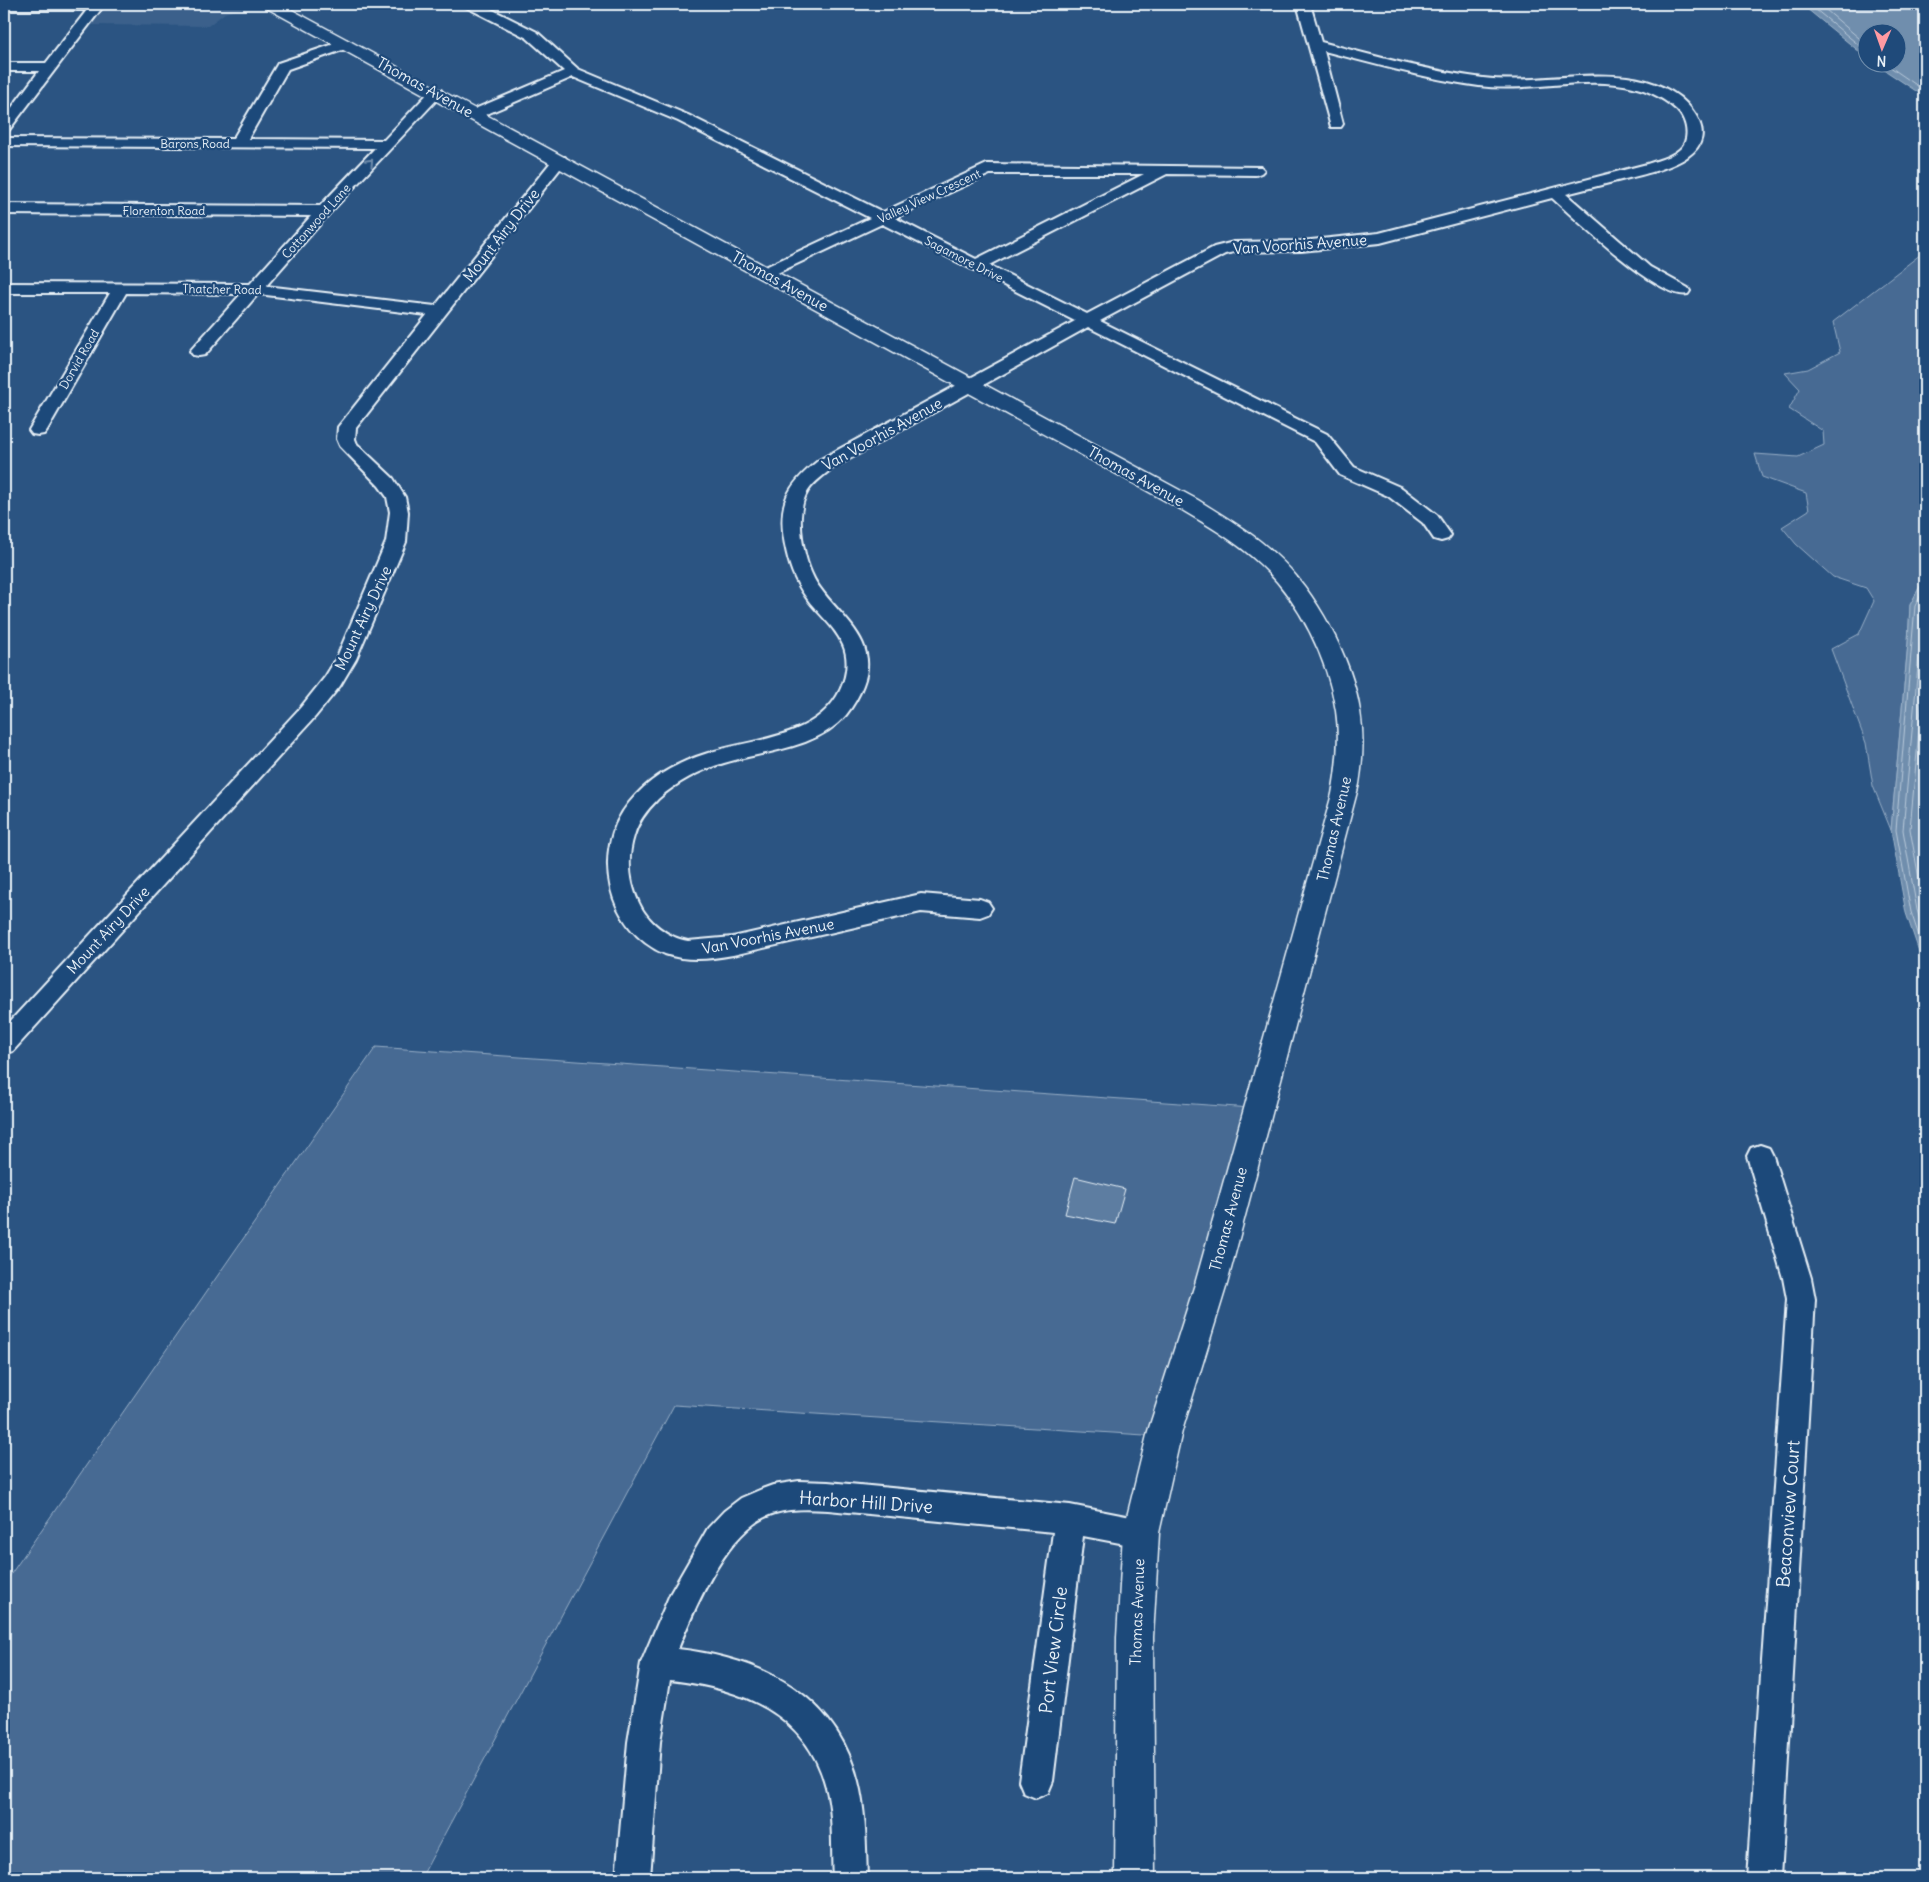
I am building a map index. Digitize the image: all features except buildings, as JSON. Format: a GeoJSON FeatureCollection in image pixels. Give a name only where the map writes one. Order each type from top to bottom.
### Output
{"type":"FeatureCollection","features":[{"type":"Feature","properties":{"kind":"main road","name":"Thomas Avenue"},"geometry":{"type":"LineString","coordinates":[[270,4],[560,160],[1229,528],[1278,570],[1319,631],[1336,670],[1347,706],[1349,764],[1343,800],[1211,1284],[1165,1431],[1141,1532],[1134,1637],[1135,1878]]}},
{"type":"Feature","properties":{"kind":"street","name":"Sagamore Drive"},"geometry":{"type":"LineString","coordinates":[[471,4],[532,35],[573,72],[683,118],[1321,438],[1347,471],[1395,492],[1430,519],[1441,536]]}},
{"type":"Feature","properties":{"kind":"street"},"geometry":{"type":"LineString","coordinates":[[1304,4],[1336,124]]}},
{"type":"Feature","properties":{"kind":"street"},"geometry":{"type":"LineString","coordinates":[[4,6],[97,5]]}},
{"type":"Feature","properties":{"kind":"street"},"geometry":{"type":"LineString","coordinates":[[4,127],[97,5]]}},
{"type":"Feature","properties":{"kind":"street"},"geometry":{"type":"LineString","coordinates":[[238,143],[283,66],[346,44]]}},
{"type":"Feature","properties":{"kind":"street","name":"Van Voorhis Avenue"},"geometry":{"type":"LineString","coordinates":[[980,908],[921,903],[732,946],[709,950],[689,950],[674,947],[662,941],[638,919],[621,889],[617,872],[620,842],[625,826],[635,810],[662,784],[680,772],[705,762],[794,739],[814,729],[832,715],[845,701],[855,684],[859,666],[857,651],[851,638],[804,581],[801,573],[790,521],[794,497],[807,479],[826,464],[1200,259],[1220,250],[1234,247],[1346,243],[1380,238],[1652,167],[1689,149],[1694,132],[1689,114],[1674,99],[1662,92],[1632,82],[1592,78],[1494,84],[1424,72],[1315,45]]}},
{"type":"Feature","properties":{"kind":"street"},"geometry":{"type":"LineString","coordinates":[[4,67],[50,67]]}},
{"type":"Feature","properties":{"kind":"street"},"geometry":{"type":"LineString","coordinates":[[475,114],[573,72]]}},
{"type":"Feature","properties":{"kind":"street","name":"Cottonwood Lane"},"geometry":{"type":"LineString","coordinates":[[198,351],[324,210],[436,93]]}},
{"type":"Feature","properties":{"kind":"street","name":"Barons Road"},"geometry":{"type":"LineString","coordinates":[[4,142],[387,144]]}},
{"type":"Feature","properties":{"kind":"street","name":"Mount Airy Drive"},"geometry":{"type":"LineString","coordinates":[[4,1044],[308,712],[333,681],[346,659],[392,556],[399,512],[396,497],[386,482],[349,446],[345,433],[352,420],[560,160]]}},
{"type":"Feature","properties":{"kind":"street","name":"Valley View Crescent"},"geometry":{"type":"LineString","coordinates":[[765,273],[987,169],[1256,170]]}},
{"type":"Feature","properties":{"kind":"street","name":"Valley View Crescent"},"geometry":{"type":"LineString","coordinates":[[977,265],[1164,169]]}},
{"type":"Feature","properties":{"kind":"street"},"geometry":{"type":"LineString","coordinates":[[1555,192],[1644,270],[1682,291]]}},
{"type":"Feature","properties":{"kind":"street","name":"Florenton Road"},"geometry":{"type":"LineString","coordinates":[[4,209],[324,210]]}},
{"type":"Feature","properties":{"kind":"street","name":"Thatcher Road"},"geometry":{"type":"LineString","coordinates":[[4,288],[254,288],[440,312]]}},
{"type":"Feature","properties":{"kind":"street","name":"Dorvid Road"},"geometry":{"type":"LineString","coordinates":[[38,430],[121,288]]}},
{"type":"Feature","properties":{"kind":"street","name":"Beaconview Court"},"geometry":{"type":"LineString","coordinates":[[1760,1156],[1797,1278],[1801,1299],[1764,1878]]}},
{"type":"Feature","properties":{"kind":"street","name":"Harbor Hill Drive"},"geometry":{"type":"LineString","coordinates":[[632,1878],[644,1742],[657,1663],[685,1598],[719,1538],[735,1521],[752,1508],[773,1499],[800,1496],[828,1496],[1070,1519],[1141,1532]]}},
{"type":"Feature","properties":{"kind":"street","name":"Port View Circle"},"geometry":{"type":"LineString","coordinates":[[1036,1781],[1070,1519]]}},
{"type":"Feature","properties":{"kind":"street"},"geometry":{"type":"LineString","coordinates":[[657,1663],[718,1671],[748,1680],[780,1697],[806,1717],[823,1737],[835,1760],[843,1787],[847,1813],[850,1878]]}},
{"type":"Feature","properties":{"kind":"shaded area"},"geometry":{"type":"Polygon","coordinates":[[[105,4],[258,4],[225,13],[208,26],[88,25],[105,4]]]}},
{"type":"Feature","properties":{"kind":"shaded area"},"geometry":{"type":"Polygon","coordinates":[[[1925,251],[1925,577],[1910,605],[1891,830],[1873,786],[1866,743],[1831,649],[1859,634],[1874,601],[1866,588],[1833,577],[1796,544],[1782,527],[1809,510],[1806,493],[1762,477],[1755,454],[1798,457],[1824,445],[1823,431],[1789,409],[1800,389],[1785,373],[1808,369],[1840,352],[1833,322],[1925,251]]]}},
{"type":"Feature","properties":{"kind":"shaded area"},"geometry":{"type":"Polygon","coordinates":[[[376,1047],[1251,1108],[1160,1436],[674,1405],[421,1878],[4,1878],[4,1584],[376,1047]]]}},
{"type":"Feature","properties":{"kind":"water"},"geometry":{"type":"Polygon","coordinates":[[[1801,4],[1925,4],[1925,97],[1888,72],[1906,72],[1906,22],[1856,22],[1856,49],[1801,4]]]}},
{"type":"Feature","properties":{"kind":"water"},"geometry":{"type":"Polygon","coordinates":[[[1925,577],[1925,969],[1906,913],[1891,830],[1910,605],[1925,577]]]}}]}
